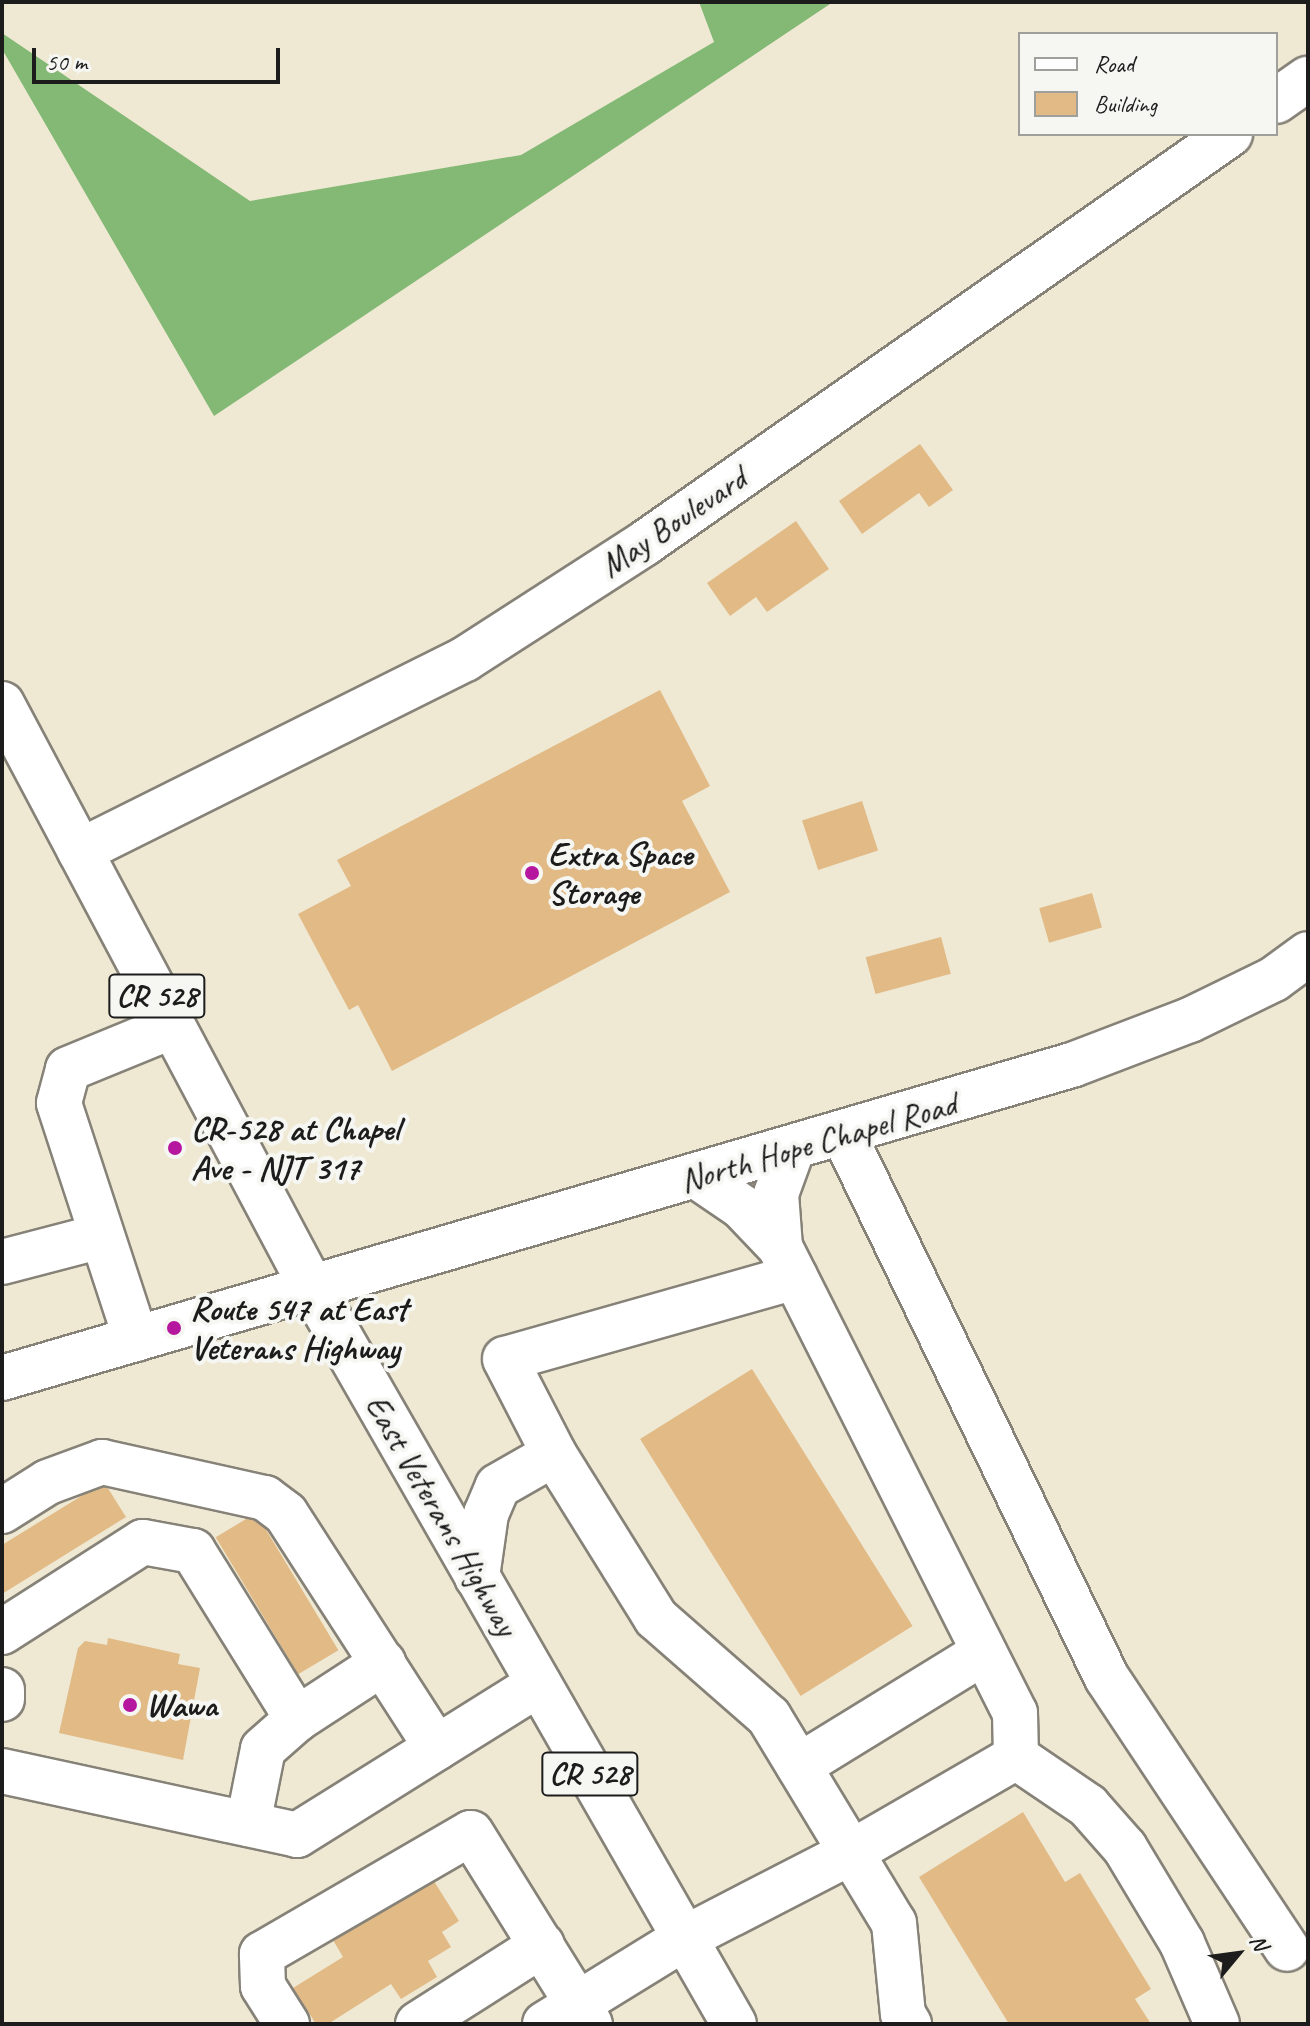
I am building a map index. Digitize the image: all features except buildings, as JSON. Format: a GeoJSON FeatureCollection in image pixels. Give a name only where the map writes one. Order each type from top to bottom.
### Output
{"type":"FeatureCollection","features":[{"type":"Feature","properties":{"kind":"main road"},"geometry":{"type":"LineString","coordinates":[[1278,100],[1308,79]]}},
{"type":"Feature","properties":{"kind":"main road","name":"May Boulevard"},"geometry":{"type":"LineString","coordinates":[[80,851],[465,659],[645,543],[1227,136]]}},
{"type":"Feature","properties":{"kind":"main road","name":"East Veterans Highway"},"geometry":{"type":"LineString","coordinates":[[2,704],[312,1288],[734,2024]]}},
{"type":"Feature","properties":{"kind":"main road","name":"North Hope Chapel Road"},"geometry":{"type":"LineString","coordinates":[[2,1378],[844,1135],[1072,1065],[1190,1020],[1274,979],[1308,954]]}},
{"type":"Feature","properties":{"kind":"main road"},"geometry":{"type":"LineString","coordinates":[[136,1339],[59,1103],[68,1069],[173,1026]]}},
{"type":"Feature","properties":{"kind":"main road"},"geometry":{"type":"LineString","coordinates":[[844,1135],[1107,1678],[1287,1949]]}},
{"type":"Feature","properties":{"kind":"main road"},"geometry":{"type":"LineString","coordinates":[[788,1262],[776,1194],[792,1150]]}},
{"type":"Feature","properties":{"kind":"main road"},"geometry":{"type":"LineString","coordinates":[[698,1177],[742,1207],[788,1262],[1015,1713],[1016,1757]]}},
{"type":"Feature","properties":{"kind":"main road"},"geometry":{"type":"LineString","coordinates":[[2,1262],[102,1236]]}},
{"type":"Feature","properties":{"kind":"main road"},"geometry":{"type":"LineString","coordinates":[[788,1262],[505,1359],[554,1454],[656,1618],[769,1717],[799,1766],[894,1923],[903,2014],[909,2024]]}},
{"type":"Feature","properties":{"kind":"main road"},"geometry":{"type":"LineString","coordinates":[[477,1577],[486,1514],[498,1486],[554,1454]]}},
{"type":"Feature","properties":{"kind":"main road"},"geometry":{"type":"LineString","coordinates":[[2,1511],[48,1482],[102,1462],[265,1498],[286,1514],[437,1748]]}},
{"type":"Feature","properties":{"kind":"main road"},"geometry":{"type":"LineString","coordinates":[[168,1547],[179,1479]]}},
{"type":"Feature","properties":{"kind":"main road"},"geometry":{"type":"LineString","coordinates":[[2,1632],[143,1542],[193,1551],[297,1719]]}},
{"type":"Feature","properties":{"kind":"main road"},"geometry":{"type":"LineString","coordinates":[[799,1766],[984,1652]]}},
{"type":"Feature","properties":{"kind":"main road"},"geometry":{"type":"LineString","coordinates":[[248,1824],[263,1749],[297,1719],[383,1663]]}},
{"type":"Feature","properties":{"kind":"main road"},"geometry":{"type":"LineString","coordinates":[[2,1771],[297,1835],[539,1684]]}},
{"type":"Feature","properties":{"kind":"main road"},"geometry":{"type":"LineString","coordinates":[[2,1690],[2,1699]]}},
{"type":"Feature","properties":{"kind":"main road"},"geometry":{"type":"LineString","coordinates":[[287,2024],[263,1986],[262,1954],[471,1833],[542,1945],[571,2017],[685,1938],[850,1853],[1016,1757]]}},
{"type":"Feature","properties":{"kind":"main road"},"geometry":{"type":"LineString","coordinates":[[1016,1757],[1088,1806],[1125,1848],[1182,1943],[1217,2024]]}},
{"type":"Feature","properties":{"kind":"main road"},"geometry":{"type":"LineString","coordinates":[[418,2024],[542,1945]]}},
{"type":"Feature","properties":{"kind":"green space"},"geometry":{"type":"Polygon","coordinates":[[[699,2],[833,2],[214,416],[2,49],[2,33],[250,201],[521,155],[714,42],[699,2]]]}},
{"type":"Feature","properties":{"kind":"place","name":"Extra Space Storage"},"geometry":{"type":"Point","coordinates":[532,873]}},
{"type":"Feature","properties":{"kind":"place","name":"CR-528 at Chapel Ave - NJT 317"},"geometry":{"type":"Point","coordinates":[175,1148]}},
{"type":"Feature","properties":{"kind":"place","name":"Route 547 at East Veterans Highway"},"geometry":{"type":"Point","coordinates":[174,1328]}},
{"type":"Feature","properties":{"kind":"place","name":"Wawa"},"geometry":{"type":"Point","coordinates":[130,1705]}}]}
